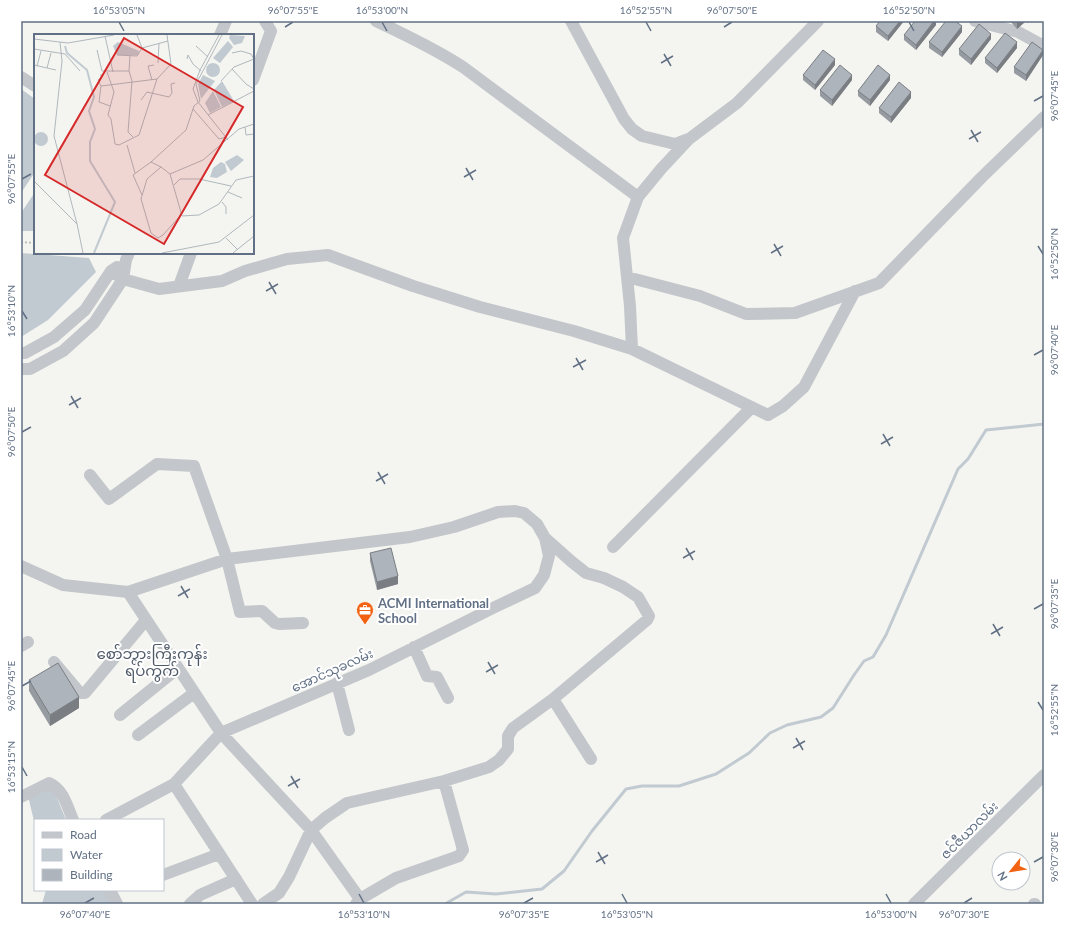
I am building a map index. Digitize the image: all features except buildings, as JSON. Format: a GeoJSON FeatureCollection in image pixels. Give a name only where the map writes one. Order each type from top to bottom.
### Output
{"type":"FeatureCollection","features":[{"type":"Feature","properties":{"kind":"street"},"geometry":{"type":"LineString","coordinates":[[220,34],[226,21]]}},
{"type":"Feature","properties":{"kind":"street"},"geometry":{"type":"LineString","coordinates":[[254,77],[271,31],[265,21]]}},
{"type":"Feature","properties":{"kind":"street"},"geometry":{"type":"LineString","coordinates":[[376,21],[414,38],[463,67],[638,197]]}},
{"type":"Feature","properties":{"kind":"street"},"geometry":{"type":"LineString","coordinates":[[571,21],[624,119],[632,129],[642,136],[675,144],[689,139]]}},
{"type":"Feature","properties":{"kind":"street"},"geometry":{"type":"LineString","coordinates":[[632,349],[630,306],[622,238],[638,197],[661,169],[689,139],[736,103],[818,21]]}},
{"type":"Feature","properties":{"kind":"street"},"geometry":{"type":"LineString","coordinates":[[974,21],[1018,32],[1044,46]]}},
{"type":"Feature","properties":{"kind":"street"},"geometry":{"type":"LineString","coordinates":[[21,76],[34,85]]}},
{"type":"Feature","properties":{"kind":"street"},"geometry":{"type":"LineString","coordinates":[[627,277],[700,296],[746,314],[795,313],[879,283],[982,177],[1044,117]]}},
{"type":"Feature","properties":{"kind":"street"},"geometry":{"type":"LineString","coordinates":[[179,286],[191,254]]}},
{"type":"Feature","properties":{"kind":"street"},"geometry":{"type":"LineString","coordinates":[[111,271],[124,278],[159,289],[222,281],[245,271],[287,259],[328,255],[413,286],[480,306],[574,331],[632,349],[768,415],[783,406],[804,387],[855,291]]}},
{"type":"Feature","properties":{"kind":"street"},"geometry":{"type":"LineString","coordinates":[[21,354],[54,337],[85,310],[111,271],[127,257]]}},
{"type":"Feature","properties":{"kind":"street"},"geometry":{"type":"LineString","coordinates":[[21,369],[30,369],[63,351],[94,323],[124,278],[127,257]]}},
{"type":"Feature","properties":{"kind":"street"},"geometry":{"type":"LineString","coordinates":[[613,547],[752,407]]}},
{"type":"Feature","properties":{"kind":"street"},"geometry":{"type":"LineString","coordinates":[[90,475],[109,499],[157,464],[194,466],[227,559],[240,612],[262,611],[274,623],[279,624],[303,622]]}},
{"type":"Feature","properties":{"kind":"street"},"geometry":{"type":"LineString","coordinates":[[21,566],[63,585],[128,592],[227,559],[410,537],[454,527],[498,512],[515,511],[524,513],[537,524],[545,538],[586,573],[604,578],[623,587],[638,597],[650,616],[647,620],[553,699],[513,728],[508,736],[508,749],[499,760],[489,767],[444,781],[347,803],[325,818],[311,830],[289,877],[278,893],[263,904]]}},
{"type":"Feature","properties":{"kind":"street","name":"အောင်သုခလမ်း"},"geometry":{"type":"LineString","coordinates":[[108,819],[174,784],[221,733],[368,670],[535,588],[544,575],[549,556],[545,538]]}},
{"type":"Feature","properties":{"kind":"street"},"geometry":{"type":"LineString","coordinates":[[128,592],[221,733],[311,830],[358,901],[396,878],[459,856],[463,850],[444,781]]}},
{"type":"Feature","properties":{"kind":"street"},"geometry":{"type":"LineString","coordinates":[[54,662],[80,693],[85,692],[146,620]]}},
{"type":"Feature","properties":{"kind":"street"},"geometry":{"type":"LineString","coordinates":[[414,647],[427,676],[437,677],[448,698]]}},
{"type":"Feature","properties":{"kind":"street"},"geometry":{"type":"LineString","coordinates":[[120,715],[178,668]]}},
{"type":"Feature","properties":{"kind":"street"},"geometry":{"type":"LineString","coordinates":[[337,683],[349,730]]}},
{"type":"Feature","properties":{"kind":"street"},"geometry":{"type":"LineString","coordinates":[[138,735],[194,693]]}},
{"type":"Feature","properties":{"kind":"street"},"geometry":{"type":"LineString","coordinates":[[553,699],[591,759]]}},
{"type":"Feature","properties":{"kind":"street","name":"ဇင်ဇီယာလမ်း"},"geometry":{"type":"LineString","coordinates":[[914,904],[1044,775]]}},
{"type":"Feature","properties":{"kind":"street"},"geometry":{"type":"LineString","coordinates":[[21,797],[49,784],[55,786],[60,791],[73,819]]}},
{"type":"Feature","properties":{"kind":"street"},"geometry":{"type":"LineString","coordinates":[[174,784],[252,904]]}},
{"type":"Feature","properties":{"kind":"street"},"geometry":{"type":"LineString","coordinates":[[164,875],[219,854]]}},
{"type":"Feature","properties":{"kind":"street"},"geometry":{"type":"LineString","coordinates":[[190,904],[200,895],[236,879]]}},
{"type":"Feature","properties":{"kind":"street"},"geometry":{"type":"LineString","coordinates":[[110,891],[117,904]]}},
{"type":"Feature","properties":{"kind":"path"},"geometry":{"type":"LineString","coordinates":[[21,242],[34,243]]}},
{"type":"Feature","properties":{"kind":"water"},"geometry":{"type":"Polygon","coordinates":[[[21,89],[34,98],[34,174],[21,193],[21,89]]]}},
{"type":"Feature","properties":{"kind":"water"},"geometry":{"type":"Polygon","coordinates":[[[34,194],[34,231],[21,231],[21,213],[34,194]]]}},
{"type":"Feature","properties":{"kind":"water"},"geometry":{"type":"Polygon","coordinates":[[[21,253],[89,258],[96,272],[48,320],[21,337],[21,253]]]}},
{"type":"Feature","properties":{"kind":"water"},"geometry":{"type":"Polygon","coordinates":[[[53,788],[66,819],[34,819],[34,821],[28,796],[53,788]]]}},
{"type":"Feature","properties":{"kind":"water"},"geometry":{"type":"Polygon","coordinates":[[[46,891],[107,891],[114,904],[42,904],[46,891]]]}},
{"type":"Feature","properties":{"kind":"waterway"},"geometry":{"type":"LineString","coordinates":[[445,904],[466,892],[496,894],[542,889],[564,871],[592,831],[626,789],[642,786],[679,786],[716,774],[749,753],[770,733],[787,725],[821,717],[833,708],[864,661],[873,657],[886,635],[958,469],[968,459],[986,430],[1044,424]]}},
{"type":"Feature","properties":{"kind":"place","name":"ACMI International School"},"geometry":{"type":"Point","coordinates":[365,625]}},
{"type":"Feature","properties":{"kind":"district","name":"စော်ဘွားကြီးကုန်း ရပ်ကွက်"},"geometry":{"type":"Point","coordinates":[152,662]}}]}
